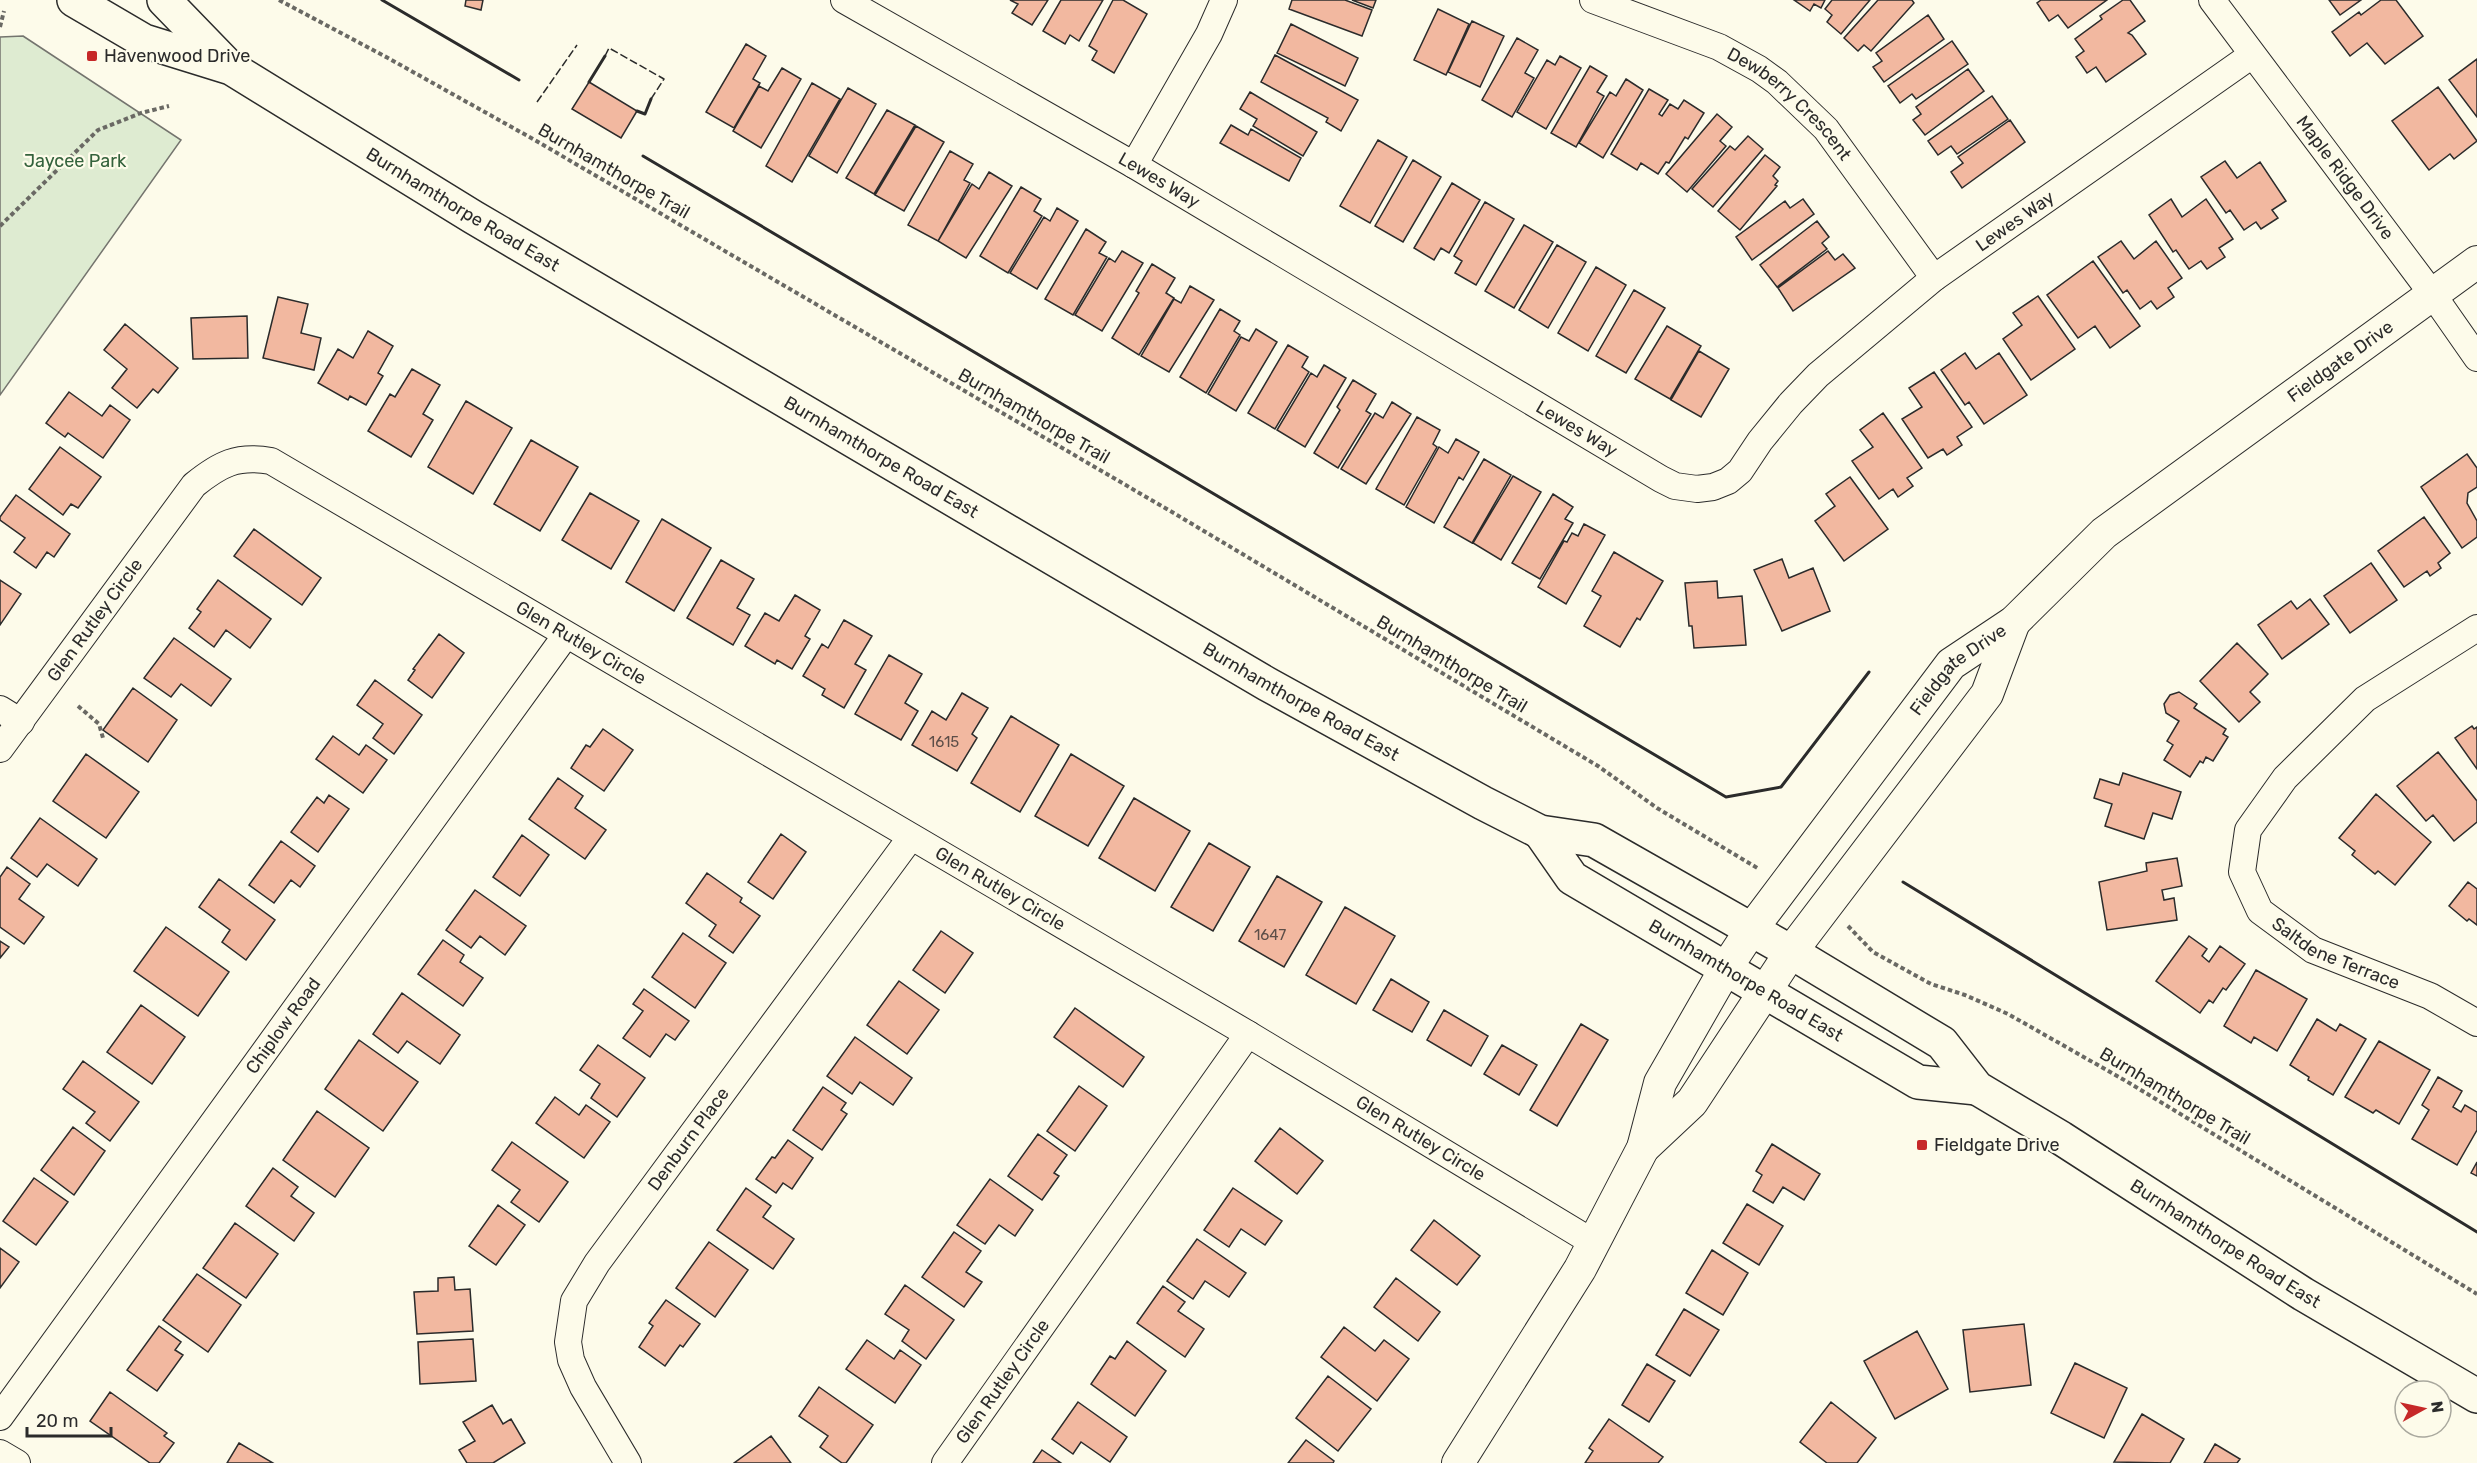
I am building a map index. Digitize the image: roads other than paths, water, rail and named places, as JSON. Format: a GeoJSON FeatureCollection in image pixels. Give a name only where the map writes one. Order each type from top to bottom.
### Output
{"type":"FeatureCollection","features":[{"type":"Feature","properties":{"kind":"main road","name":"Burnhamthorpe Road East"},"geometry":{"type":"LineString","coordinates":[[74,0],[144,41],[231,68]]}},
{"type":"Feature","properties":{"kind":"main road","name":"Burnhamthorpe Road East"},"geometry":{"type":"LineString","coordinates":[[164,0],[231,68],[473,217],[1267,684],[1540,832],[1594,840],[1791,952],[1942,1043],[1977,1088],[2061,1138],[2303,1294],[2477,1396]]}},
{"type":"Feature","properties":{"kind":"main road","name":"Burnhamthorpe Road East"},"geometry":{"type":"LineString","coordinates":[[1540,832],[1572,878],[1918,1082],[1977,1088]]}},
{"type":"Feature","properties":{"kind":"street","name":"Lewes Way"},"geometry":{"type":"LineString","coordinates":[[844,0],[1134,165],[1661,480],[1682,488],[1706,488],[1728,481],[1740,471],[1760,441],[1818,375],[1934,278],[2252,55]]}},
{"type":"Feature","properties":{"kind":"street"},"geometry":{"type":"LineString","coordinates":[[1134,165],[1209,34],[1224,0]]}},
{"type":"Feature","properties":{"kind":"street","name":"Dewberry Crescent"},"geometry":{"type":"LineString","coordinates":[[1593,0],[1719,47],[1777,82],[1826,129],[1934,278]]}},
{"type":"Feature","properties":{"kind":"street","name":"Maple Ridge Drive"},"geometry":{"type":"LineString","coordinates":[[2212,0],[2433,295],[2477,358]]}},
{"type":"Feature","properties":{"kind":"street","name":"Fieldgate Drive"},"geometry":{"type":"LineString","coordinates":[[1458,1463],[1580,1269],[1643,1148],[1660,1083],[1726,968],[1751,930],[1951,664],[2014,622],[2104,533],[2477,262]]}},
{"type":"Feature","properties":{"kind":"street","name":"Glen Rutley Circle"},"geometry":{"type":"LineString","coordinates":[[0,748],[11,715],[194,485],[215,467],[237,459],[271,461],[1248,1034],[1593,1243]]}},
{"type":"Feature","properties":{"kind":"street","name":"Fieldgate Drive"},"geometry":{"type":"LineString","coordinates":[[1643,1148],[1692,1102],[1791,952],[1987,694],[2014,622]]}},
{"type":"Feature","properties":{"kind":"street","name":"Saltdene Terrace"},"geometry":{"type":"LineString","coordinates":[[2477,628],[2365,699],[2285,778],[2248,830],[2242,872],[2260,910],[2313,950],[2430,996],[2477,1023]]}},
{"type":"Feature","properties":{"kind":"street","name":"Chiplow Road"},"geometry":{"type":"LineString","coordinates":[[0,1418],[566,635]]}},
{"type":"Feature","properties":{"kind":"street","name":"Denburn Place"},"geometry":{"type":"LineString","coordinates":[[628,1463],[583,1387],[571,1360],[568,1342],[574,1301],[597,1263],[911,837]]}},
{"type":"Feature","properties":{"kind":"street","name":"Glen Rutley Circle"},"geometry":{"type":"LineString","coordinates":[[945,1463],[1248,1034]]}},
{"type":"Feature","properties":{"kind":"street"},"geometry":{"type":"LineString","coordinates":[[0,1453],[16,1463]]}},
{"type":"Feature","properties":{"kind":"place","name":"Havenwood Drive"},"geometry":{"type":"Point","coordinates":[92,56]}},
{"type":"Feature","properties":{"kind":"place","name":"Fieldgate Drive"},"geometry":{"type":"Point","coordinates":[1922,1145]}},
{"type":"Feature","properties":{"kind":"park label","name":"Jaycee Park"},"geometry":{"type":"Point","coordinates":[75,161]}}]}
